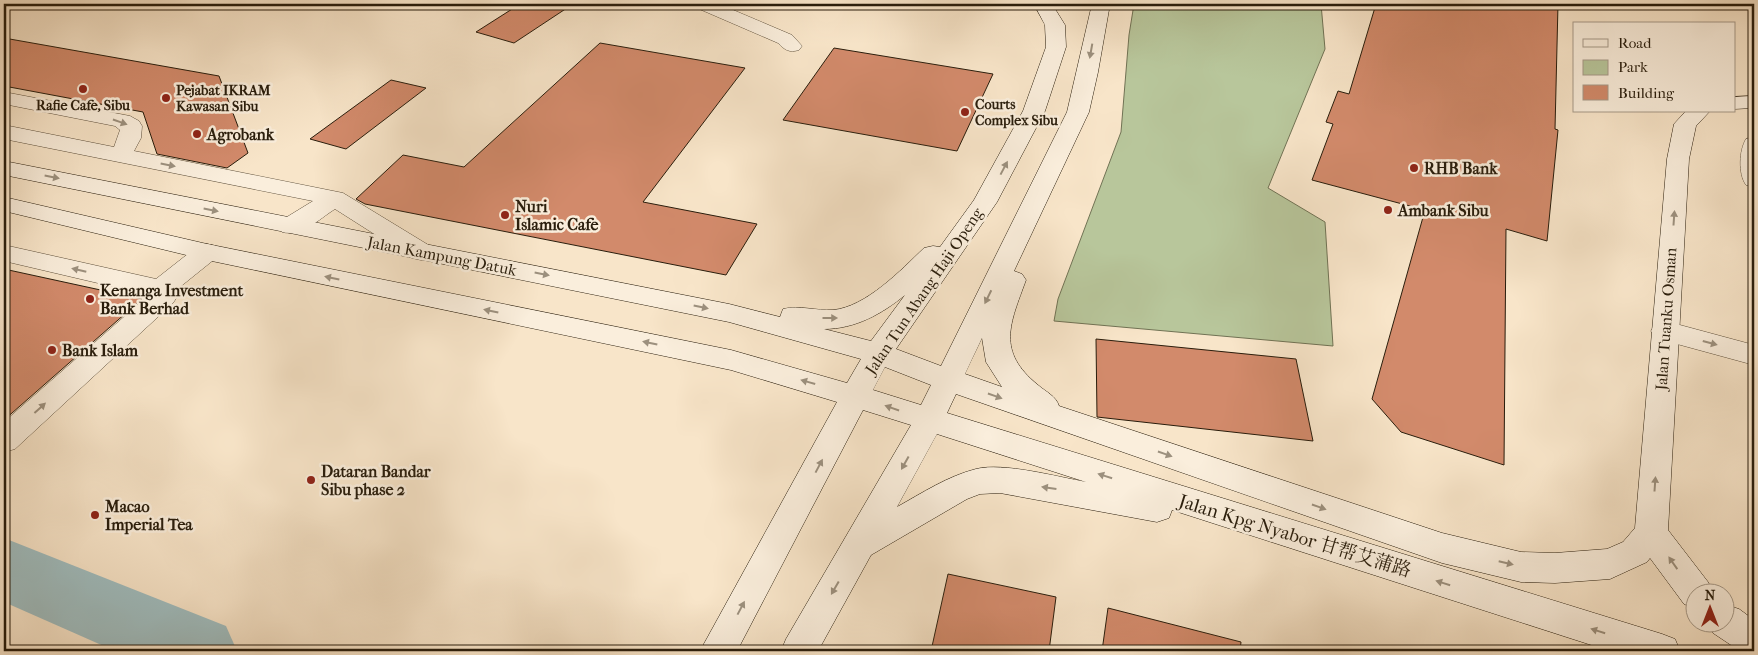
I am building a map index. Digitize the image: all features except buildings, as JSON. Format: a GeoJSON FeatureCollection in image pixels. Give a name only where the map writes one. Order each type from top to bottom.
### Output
{"type":"FeatureCollection","features":[{"type":"Feature","properties":{"kind":"street"},"geometry":{"type":"LineString","coordinates":[[704,4],[785,39],[792,46]]}},
{"type":"Feature","properties":{"kind":"street","name":"Jalan Tun Abang Haji Openg"},"geometry":{"type":"LineString","coordinates":[[718,651],[878,353],[985,202],[1034,111],[1056,47],[1056,25],[1043,4]]}},
{"type":"Feature","properties":{"kind":"street"},"geometry":{"type":"LineString","coordinates":[[799,651],[929,420],[1078,112],[1084,95],[1102,4]]}},
{"type":"Feature","properties":{"kind":"street"},"geometry":{"type":"LineString","coordinates":[[4,98],[122,121],[131,126],[132,133],[120,156]]}},
{"type":"Feature","properties":{"kind":"street"},"geometry":{"type":"LineString","coordinates":[[1736,104],[1754,102]]}},
{"type":"Feature","properties":{"kind":"street","name":"Jalan Tuanku Osman"},"geometry":{"type":"LineString","coordinates":[[1651,533],[1681,138],[1685,124],[1698,112]]}},
{"type":"Feature","properties":{"kind":"street"},"geometry":{"type":"LineString","coordinates":[[4,132],[335,198],[421,252]]}},
{"type":"Feature","properties":{"kind":"street"},"geometry":{"type":"LineString","coordinates":[[1754,144],[1752,149],[1754,180]]}},
{"type":"Feature","properties":{"kind":"street"},"geometry":{"type":"LineString","coordinates":[[1054,163],[997,325],[996,354],[1010,378],[1036,402],[1130,442]]}},
{"type":"Feature","properties":{"kind":"street","name":"Jalan Kampung Datuk"},"geometry":{"type":"LineString","coordinates":[[4,168],[729,312],[878,353],[949,380]]}},
{"type":"Feature","properties":{"kind":"street"},"geometry":{"type":"LineString","coordinates":[[291,226],[335,198]]}},
{"type":"Feature","properties":{"kind":"street"},"geometry":{"type":"LineString","coordinates":[[729,312],[835,319],[852,315],[898,288],[985,202]]}},
{"type":"Feature","properties":{"kind":"street"},"geometry":{"type":"LineString","coordinates":[[4,204],[207,252],[731,360],[855,396]]}},
{"type":"Feature","properties":{"kind":"street"},"geometry":{"type":"LineString","coordinates":[[161,289],[207,252]]}},
{"type":"Feature","properties":{"kind":"street"},"geometry":{"type":"LineString","coordinates":[[4,253],[161,289]]}},
{"type":"Feature","properties":{"kind":"street"},"geometry":{"type":"LineString","coordinates":[[4,440],[164,297],[161,289]]}},
{"type":"Feature","properties":{"kind":"street"},"geometry":{"type":"LineString","coordinates":[[1665,330],[1754,355]]}},
{"type":"Feature","properties":{"kind":"street","name":"Jalan Kpg Nyabor 甘帮艾蒲路"},"geometry":{"type":"LineString","coordinates":[[949,380],[1442,548],[1521,567],[1555,568],[1610,564],[1635,552],[1651,533]]}},
{"type":"Feature","properties":{"kind":"street","name":"Jalan Kpg Nyabor 甘帮艾蒲路"},"geometry":{"type":"LineString","coordinates":[[855,396],[1662,651]]}},
{"type":"Feature","properties":{"kind":"street"},"geometry":{"type":"LineString","coordinates":[[859,546],[956,490],[978,481],[1000,480],[1065,490],[1286,533]]}},
{"type":"Feature","properties":{"kind":"street"},"geometry":{"type":"LineString","coordinates":[[1651,533],[1688,582]]}},
{"type":"Feature","properties":{"kind":"street"},"geometry":{"type":"LineString","coordinates":[[1736,628],[1754,640]]}},
{"type":"Feature","properties":{"kind":"green space"},"geometry":{"type":"Polygon","coordinates":[[[1134,4],[1321,4],[1325,49],[1268,188],[1325,222],[1333,346],[1054,321],[1058,299],[1121,132],[1129,35],[1134,4]]]}},
{"type":"Feature","properties":{"kind":"waterway"},"geometry":{"type":"LineString","coordinates":[[4,569],[199,651]]}},
{"type":"Feature","properties":{"kind":"place","name":"Rafie Cafe, Sibu"},"geometry":{"type":"Point","coordinates":[83,89]}},
{"type":"Feature","properties":{"kind":"place","name":"Pejabat IKRAM Kawasan Sibu"},"geometry":{"type":"Point","coordinates":[166,98]}},
{"type":"Feature","properties":{"kind":"place","name":"Courts Complex Sibu"},"geometry":{"type":"Point","coordinates":[965,112]}},
{"type":"Feature","properties":{"kind":"place","name":"Agrobank"},"geometry":{"type":"Point","coordinates":[197,134]}},
{"type":"Feature","properties":{"kind":"place","name":"RHB Bank"},"geometry":{"type":"Point","coordinates":[1414,168]}},
{"type":"Feature","properties":{"kind":"place","name":"Ambank Sibu"},"geometry":{"type":"Point","coordinates":[1388,210]}},
{"type":"Feature","properties":{"kind":"place","name":"Nuri Islamic Cafe"},"geometry":{"type":"Point","coordinates":[505,215]}},
{"type":"Feature","properties":{"kind":"place","name":"Kenanga Investment Bank Berhad"},"geometry":{"type":"Point","coordinates":[90,299]}},
{"type":"Feature","properties":{"kind":"place","name":"Bank Islam"},"geometry":{"type":"Point","coordinates":[52,350]}},
{"type":"Feature","properties":{"kind":"place","name":"Dataran Bandar Sibu phase 2"},"geometry":{"type":"Point","coordinates":[311,480]}},
{"type":"Feature","properties":{"kind":"place","name":"Macao Imperial Tea"},"geometry":{"type":"Point","coordinates":[95,515]}}]}
